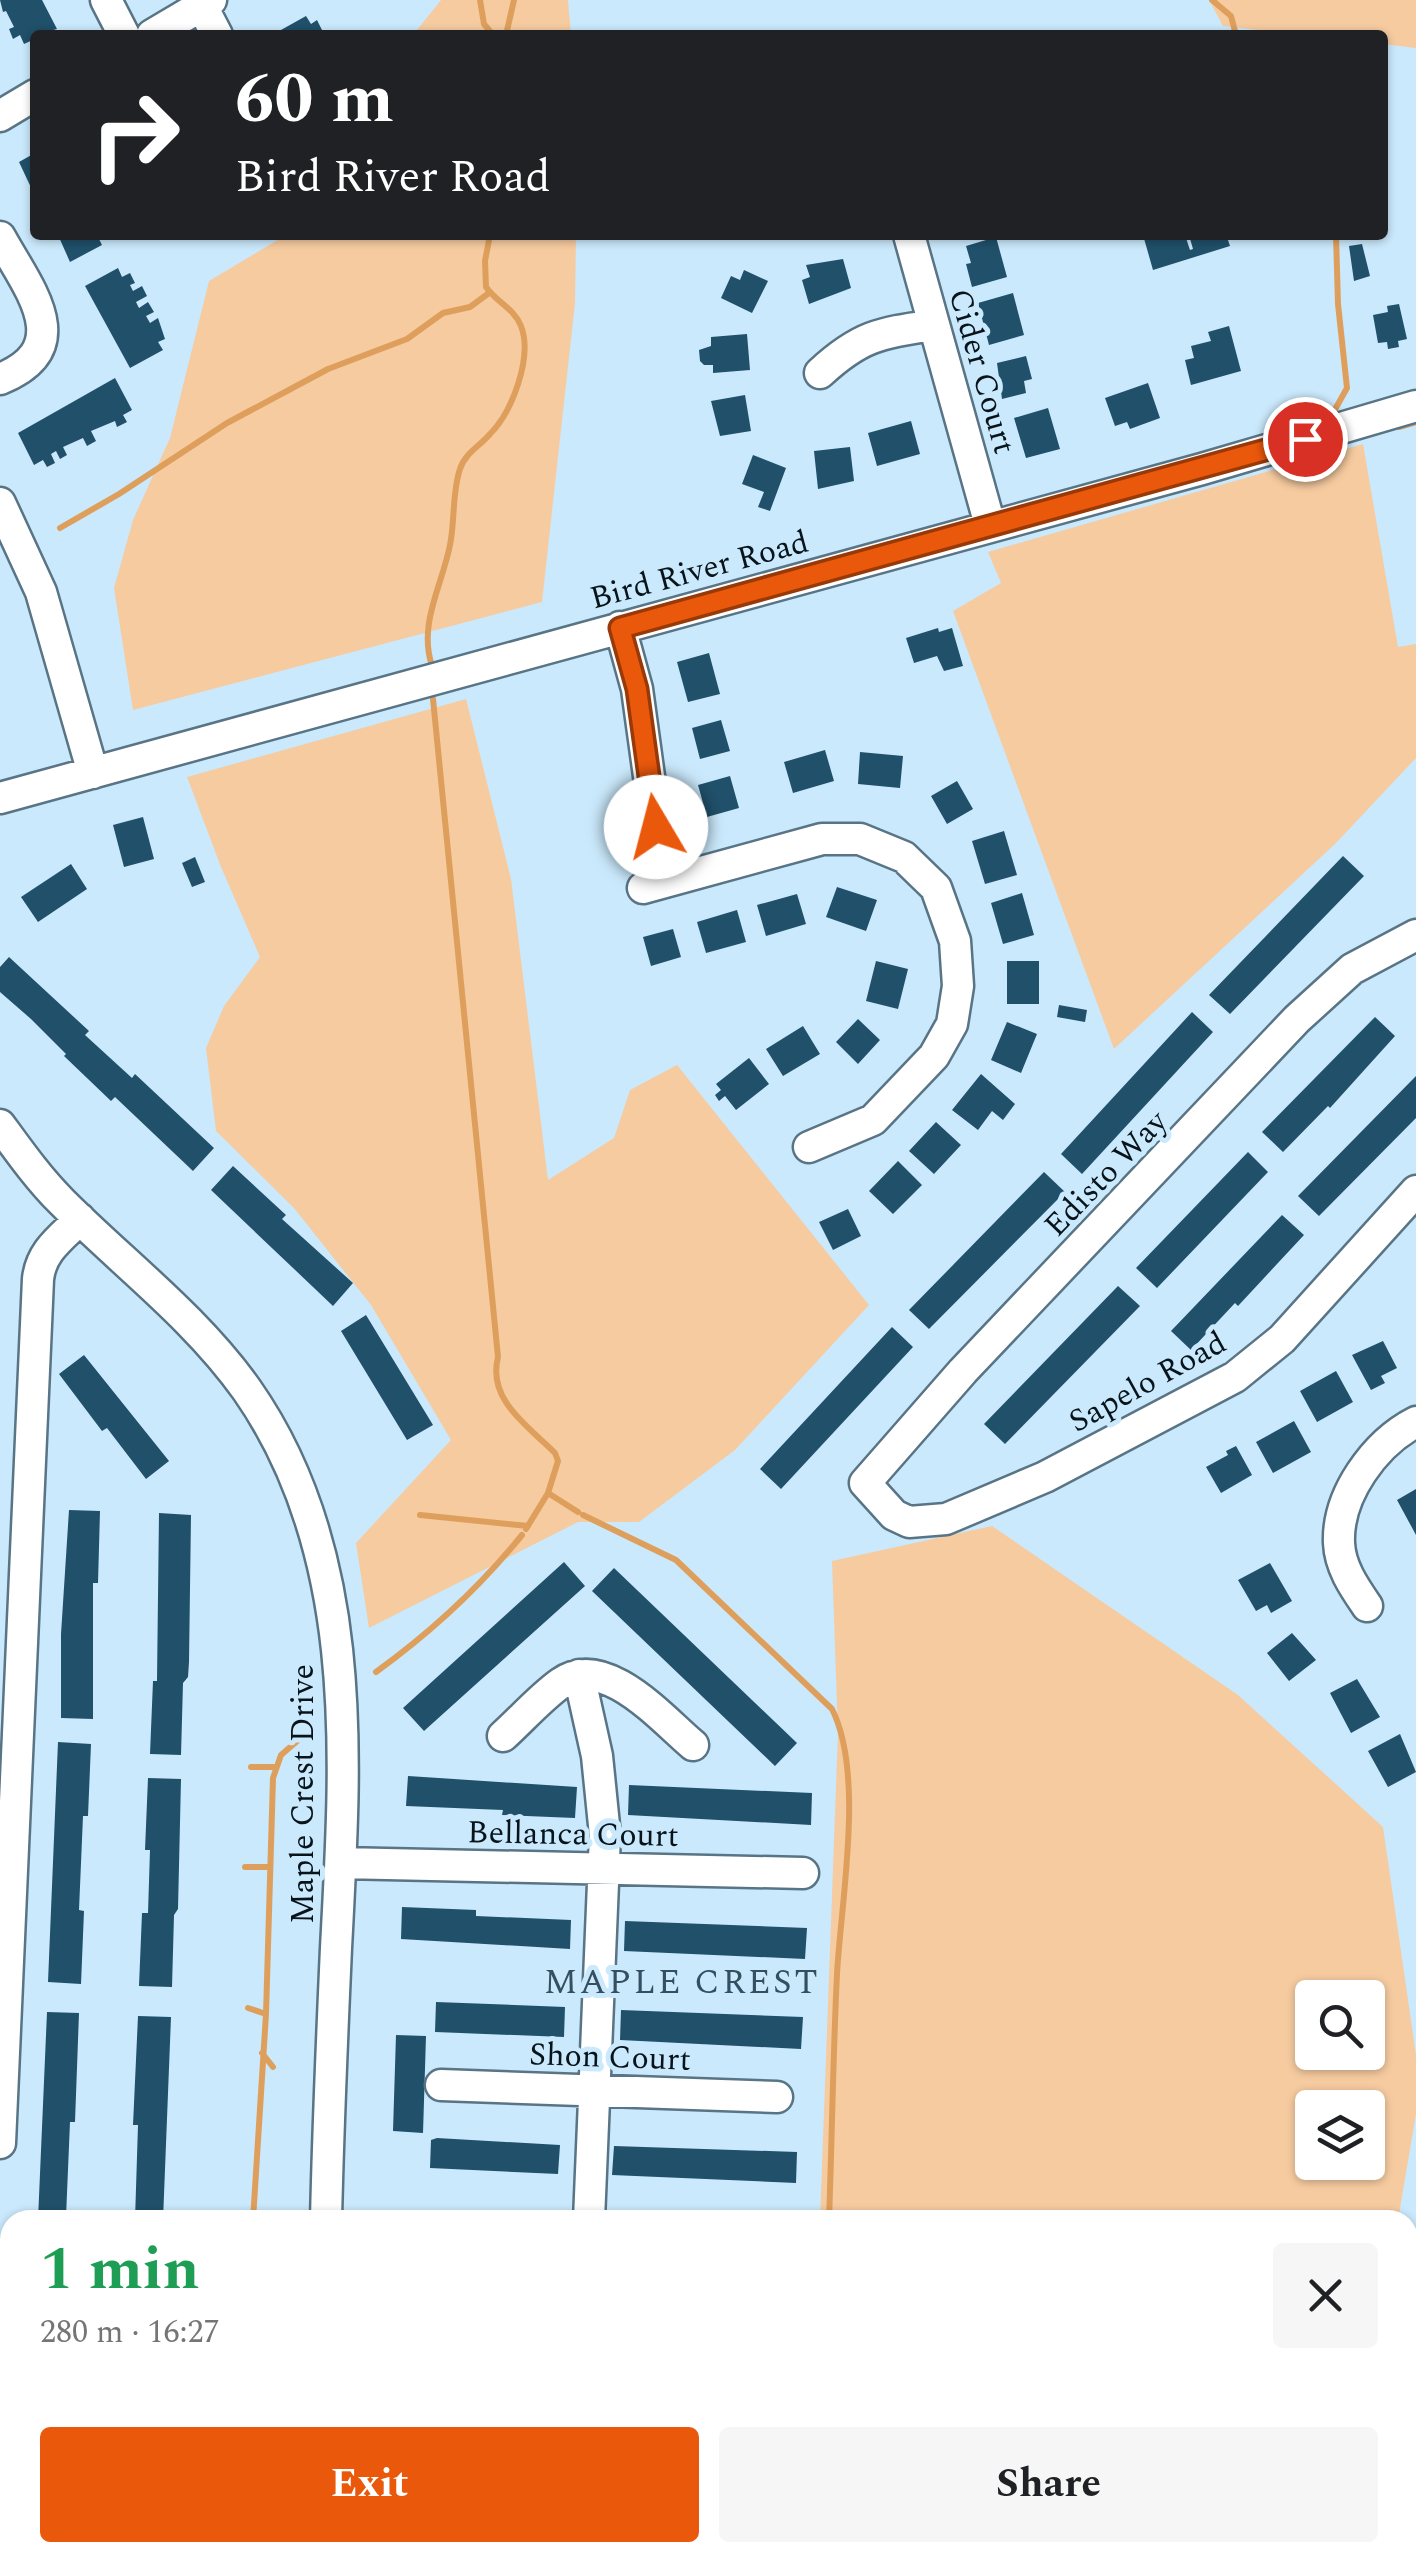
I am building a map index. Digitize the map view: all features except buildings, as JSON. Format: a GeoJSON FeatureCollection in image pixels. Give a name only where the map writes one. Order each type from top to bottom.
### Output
{"type":"FeatureCollection","features":[{"type":"Feature","properties":{"kind":"street"},"geometry":{"type":"LineString","coordinates":[[106,0],[121,30]]}},
{"type":"Feature","properties":{"kind":"street"},"geometry":{"type":"LineString","coordinates":[[160,30],[206,3],[215,30]]}},
{"type":"Feature","properties":{"kind":"street"},"geometry":{"type":"LineString","coordinates":[[0,116],[30,98]]}},
{"type":"Feature","properties":{"kind":"street"},"geometry":{"type":"LineString","coordinates":[[0,237],[44,320],[36,356],[24,368],[0,379]]}},
{"type":"Feature","properties":{"kind":"street","name":"Cider Court"},"geometry":{"type":"LineString","coordinates":[[910,240],[990,525]]}},
{"type":"Feature","properties":{"kind":"street"},"geometry":{"type":"LineString","coordinates":[[820,372],[846,348],[882,333],[934,325]]}},
{"type":"Feature","properties":{"kind":"street","name":"Bird River Road"},"geometry":{"type":"LineString","coordinates":[[0,798],[1416,406]]}},
{"type":"Feature","properties":{"kind":"street"},"geometry":{"type":"LineString","coordinates":[[0,502],[41,592],[93,773]]}},
{"type":"Feature","properties":{"kind":"street"},"geometry":{"type":"LineString","coordinates":[[620,628],[637,689],[656,827],[656,885],[822,839],[860,839],[904,858],[936,888],[955,941],[958,986],[952,1024],[934,1056],[874,1120],[809,1147]]}},
{"type":"Feature","properties":{"kind":"street","name":"Edisto Way"},"geometry":{"type":"LineString","coordinates":[[865,1484],[964,1372],[1297,1019],[1352,969],[1416,935]]}},
{"type":"Feature","properties":{"kind":"street","name":"Maple Crest Drive"},"geometry":{"type":"LineString","coordinates":[[0,1125],[30,1166],[80,1219],[172,1304],[220,1355],[249,1393],[284,1456],[309,1515],[328,1588],[341,1678],[341,1863],[326,2210]]}},
{"type":"Feature","properties":{"kind":"street","name":"Sapelo Road"},"geometry":{"type":"LineString","coordinates":[[865,1484],[894,1515],[909,1522],[946,1519],[1045,1477],[1218,1386],[1282,1339],[1416,1191]]}},
{"type":"Feature","properties":{"kind":"street"},"geometry":{"type":"LineString","coordinates":[[0,2142],[38,1279],[45,1253],[80,1219]]}},
{"type":"Feature","properties":{"kind":"street"},"geometry":{"type":"LineString","coordinates":[[1367,1606],[1348,1579],[1339,1544],[1343,1509],[1362,1472],[1396,1433],[1416,1422]]}},
{"type":"Feature","properties":{"kind":"street"},"geometry":{"type":"LineString","coordinates":[[503,1736],[560,1683],[579,1675],[618,1682],[693,1745]]}},
{"type":"Feature","properties":{"kind":"street"},"geometry":{"type":"LineString","coordinates":[[579,1675],[604,1803],[605,1869],[590,2210]]}},
{"type":"Feature","properties":{"kind":"street","name":"Bellanca Court"},"geometry":{"type":"LineString","coordinates":[[341,1863],[804,1873]]}},
{"type":"Feature","properties":{"kind":"street","name":"Shon Court"},"geometry":{"type":"LineString","coordinates":[[442,2084],[777,2097]]}},
{"type":"Feature","properties":{"kind":"shaded area"},"geometry":{"type":"Polygon","coordinates":[[[441,0],[568,0],[571,30],[417,30],[441,0]]]}},
{"type":"Feature","properties":{"kind":"shaded area"},"geometry":{"type":"Polygon","coordinates":[[[1209,0],[1416,0],[1416,48],[1388,45],[1388,30],[1258,30],[1223,26],[1209,0]]]}},
{"type":"Feature","properties":{"kind":"shaded area"},"geometry":{"type":"Polygon","coordinates":[[[278,240],[576,240],[575,303],[542,602],[133,710],[114,588],[133,520],[170,438],[209,281],[278,240]]]}},
{"type":"Feature","properties":{"kind":"shaded area"},"geometry":{"type":"Polygon","coordinates":[[[1363,444],[1398,647],[1416,644],[1416,758],[1335,844],[1114,1049],[953,611],[1001,583],[988,552],[1363,444]]]}},
{"type":"Feature","properties":{"kind":"shaded area"},"geometry":{"type":"Polygon","coordinates":[[[466,699],[511,879],[548,1180],[614,1138],[630,1090],[677,1065],[869,1305],[735,1450],[639,1522],[578,1522],[369,1628],[356,1543],[451,1440],[371,1305],[294,1208],[216,1131],[206,1048],[224,1006],[260,957],[187,777],[466,699]]]}},
{"type":"Feature","properties":{"kind":"shaded area"},"geometry":{"type":"Polygon","coordinates":[[[992,1526],[1238,1695],[1383,1827],[1416,2055],[1416,2114],[1400,2210],[820,2210],[838,1733],[832,1561],[992,1526]]]}},
{"type":"Feature","properties":{"kind":"waterway"},"geometry":{"type":"LineString","coordinates":[[480,0],[489,30]]}},
{"type":"Feature","properties":{"kind":"waterway"},"geometry":{"type":"LineString","coordinates":[[507,30],[514,0]]}},
{"type":"Feature","properties":{"kind":"waterway"},"geometry":{"type":"LineString","coordinates":[[1212,0],[1231,16],[1235,30]]}},
{"type":"Feature","properties":{"kind":"waterway"},"geometry":{"type":"LineString","coordinates":[[432,666],[429,620],[450,545],[460,469],[465,458],[506,412],[522,368],[521,326],[486,287],[489,240]]}},
{"type":"Feature","properties":{"kind":"waterway"},"geometry":{"type":"LineString","coordinates":[[1333,413],[1347,388],[1336,240]]}},
{"type":"Feature","properties":{"kind":"waterway"},"geometry":{"type":"LineString","coordinates":[[60,528],[227,423],[328,369],[407,339],[443,313],[470,307],[489,293]]}},
{"type":"Feature","properties":{"kind":"waterway"},"geometry":{"type":"LineString","coordinates":[[1399,427],[1416,422]]}},
{"type":"Feature","properties":{"kind":"waterway"},"geometry":{"type":"LineString","coordinates":[[433,699],[498,1386],[512,1411],[555,1453],[558,1461],[548,1493],[526,1529]]}},
{"type":"Feature","properties":{"kind":"waterway"},"geometry":{"type":"LineString","coordinates":[[548,1493],[578,1512]]}},
{"type":"Feature","properties":{"kind":"waterway"},"geometry":{"type":"LineString","coordinates":[[420,1515],[528,1526]]}},
{"type":"Feature","properties":{"kind":"waterway"},"geometry":{"type":"LineString","coordinates":[[583,1515],[676,1560],[832,1709],[842,1736],[849,1802],[837,1974],[829,2210]]}},
{"type":"Feature","properties":{"kind":"waterway"},"geometry":{"type":"LineString","coordinates":[[376,1672],[454,1608],[522,1535]]}},
{"type":"Feature","properties":{"kind":"waterway"},"geometry":{"type":"LineString","coordinates":[[254,2210],[266,2014],[273,1778],[281,1755],[310,1730]]}},
{"type":"Feature","properties":{"kind":"waterway"},"geometry":{"type":"LineString","coordinates":[[251,1767],[276,1767]]}},
{"type":"Feature","properties":{"kind":"waterway"},"geometry":{"type":"LineString","coordinates":[[245,1867],[270,1867]]}},
{"type":"Feature","properties":{"kind":"waterway"},"geometry":{"type":"LineString","coordinates":[[248,2008],[266,2014]]}},
{"type":"Feature","properties":{"kind":"waterway"},"geometry":{"type":"LineString","coordinates":[[262,2053],[273,2067]]}},
{"type":"Feature","properties":{"kind":"district","name":"MAPLE CREST"},"geometry":{"type":"Point","coordinates":[682,1981]}},
{"type":"Feature","properties":{"kind":"route"},"geometry":{"type":"LineString","coordinates":[[656,827],[637,689],[620,628],[1305,439]]}}]}
